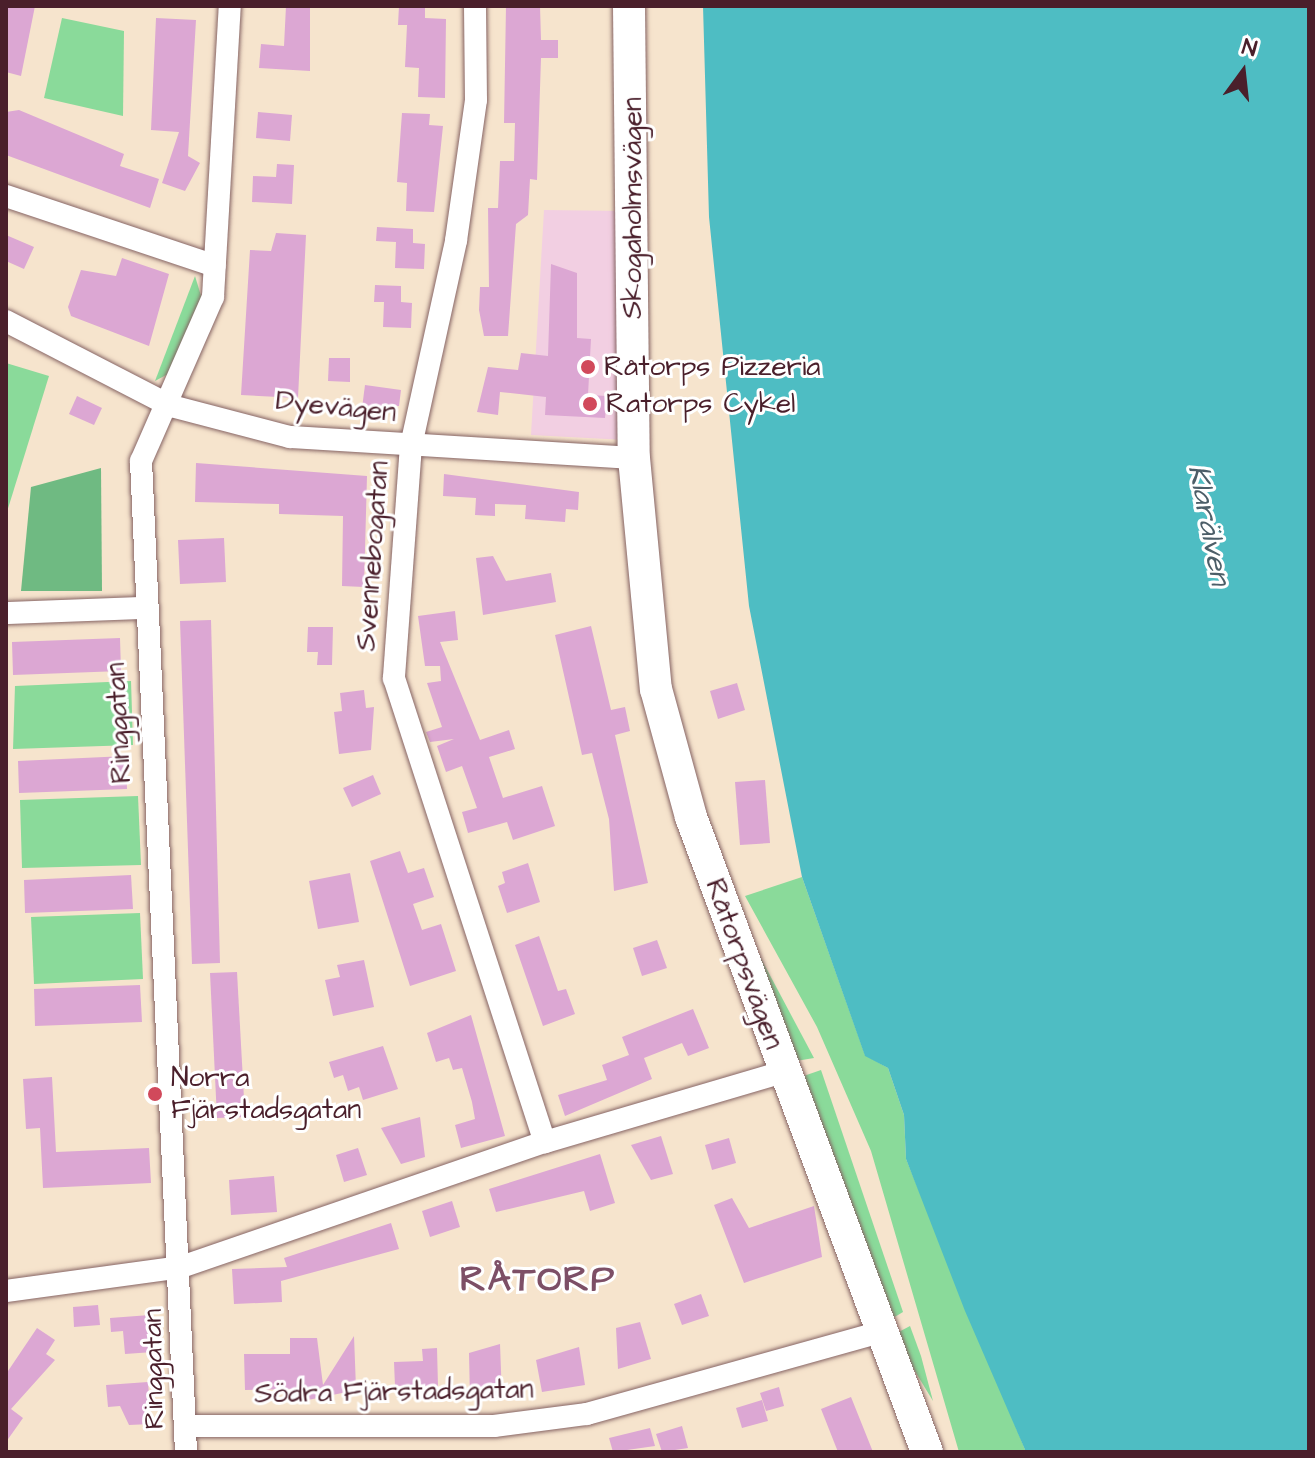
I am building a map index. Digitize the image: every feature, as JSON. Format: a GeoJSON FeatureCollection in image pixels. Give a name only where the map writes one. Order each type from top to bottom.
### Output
{"type":"FeatureCollection","features":[{"type":"Feature","properties":{"kind":"street","name":"Ringgatan"},"geometry":{"type":"LineString","coordinates":[[186,1452],[181,1267],[143,608],[141,461],[171,406],[213,297],[230,6]]}},
{"type":"Feature","properties":{"kind":"street","name":"Svennebogatan"},"geometry":{"type":"LineString","coordinates":[[475,6],[476,100],[467,163],[411,445],[394,678],[545,1142]]}},
{"type":"Feature","properties":{"kind":"street","name":"Skogaholmsvägen"},"geometry":{"type":"LineString","coordinates":[[629,6],[634,458]]}},
{"type":"Feature","properties":{"kind":"street"},"geometry":{"type":"LineString","coordinates":[[6,196],[215,266]]}},
{"type":"Feature","properties":{"kind":"street","name":"Dyevägen"},"geometry":{"type":"LineString","coordinates":[[6,321],[171,406],[290,437],[634,458]]}},
{"type":"Feature","properties":{"kind":"street","name":"Råtorpsvägen"},"geometry":{"type":"LineString","coordinates":[[634,458],[656,689],[691,817],[783,1072],[927,1452]]}},
{"type":"Feature","properties":{"kind":"street"},"geometry":{"type":"LineString","coordinates":[[6,613],[143,608]]}},
{"type":"Feature","properties":{"kind":"street"},"geometry":{"type":"LineString","coordinates":[[7,1293],[181,1267],[545,1142],[783,1072]]}},
{"type":"Feature","properties":{"kind":"street","name":"Södra Fjärstadsgatan"},"geometry":{"type":"LineString","coordinates":[[185,1426],[494,1426],[587,1414],[881,1332]]}},
{"type":"Feature","properties":{"kind":"shaded area"},"geometry":{"type":"Polygon","coordinates":[[[544,210],[623,211],[626,440],[531,435],[544,210]]]}},
{"type":"Feature","properties":{"kind":"green space"},"geometry":{"type":"Polygon","coordinates":[[[62,18],[124,31],[123,116],[44,98],[62,18]]]}},
{"type":"Feature","properties":{"kind":"green space"},"geometry":{"type":"Polygon","coordinates":[[[195,276],[202,299],[168,374],[155,381],[195,276]]]}},
{"type":"Feature","properties":{"kind":"green space"},"geometry":{"type":"Polygon","coordinates":[[[6,363],[49,376],[6,515],[6,363]]]}},
{"type":"Feature","properties":{"kind":"green space"},"geometry":{"type":"Polygon","coordinates":[[[101,468],[102,591],[21,591],[31,487],[101,468]]]}},
{"type":"Feature","properties":{"kind":"green space"},"geometry":{"type":"Polygon","coordinates":[[[131,681],[133,745],[13,749],[15,686],[131,681]]]}},
{"type":"Feature","properties":{"kind":"green space"},"geometry":{"type":"Polygon","coordinates":[[[138,796],[141,865],[22,868],[20,800],[138,796]]]}},
{"type":"Feature","properties":{"kind":"green space"},"geometry":{"type":"Polygon","coordinates":[[[802,877],[865,1055],[888,1068],[904,1115],[906,1159],[1026,1452],[959,1452],[871,1151],[817,1027],[745,896],[802,877]]]}},
{"type":"Feature","properties":{"kind":"green space"},"geometry":{"type":"Polygon","coordinates":[[[140,913],[143,979],[34,984],[31,917],[140,913]]]}},
{"type":"Feature","properties":{"kind":"green space"},"geometry":{"type":"Polygon","coordinates":[[[740,919],[814,1058],[790,1062],[740,919]]]}},
{"type":"Feature","properties":{"kind":"green space"},"geometry":{"type":"Polygon","coordinates":[[[821,1070],[903,1312],[888,1321],[795,1079],[821,1070]]]}},
{"type":"Feature","properties":{"kind":"green space"},"geometry":{"type":"Polygon","coordinates":[[[910,1326],[921,1356],[933,1401],[893,1335],[910,1326]]]}},
{"type":"Feature","properties":{"kind":"water","name":"Klarälven"},"geometry":{"type":"Polygon","coordinates":[[[703,6],[1309,6],[1309,1452],[1026,1452],[965,1311],[906,1159],[904,1115],[888,1068],[865,1056],[802,877],[749,606],[709,217],[703,6]]]}},
{"type":"Feature","properties":{"kind":"building"},"geometry":{"type":"Polygon","coordinates":[[[6,6],[35,6],[21,76],[6,72],[6,6]]]}},
{"type":"Feature","properties":{"kind":"building"},"geometry":{"type":"Polygon","coordinates":[[[286,6],[310,6],[310,71],[259,68],[261,44],[284,46],[286,6]]]}},
{"type":"Feature","properties":{"kind":"building"},"geometry":{"type":"Polygon","coordinates":[[[399,6],[425,6],[425,18],[446,19],[445,98],[418,97],[419,68],[405,67],[407,25],[398,25],[399,6]]]}},
{"type":"Feature","properties":{"kind":"building"},"geometry":{"type":"Polygon","coordinates":[[[506,6],[540,6],[541,40],[558,40],[558,58],[541,58],[537,180],[530,179],[528,215],[516,224],[508,336],[484,336],[479,310],[480,287],[489,287],[488,208],[498,208],[500,161],[514,161],[515,123],[504,123],[506,6]]]}},
{"type":"Feature","properties":{"kind":"building"},"geometry":{"type":"Polygon","coordinates":[[[156,18],[196,20],[188,156],[200,163],[185,191],[162,183],[179,132],[151,130],[156,18]]]}},
{"type":"Feature","properties":{"kind":"building"},"geometry":{"type":"Polygon","coordinates":[[[19,110],[124,154],[120,166],[159,179],[150,208],[6,155],[6,112],[19,110]]]}},
{"type":"Feature","properties":{"kind":"building"},"geometry":{"type":"Polygon","coordinates":[[[258,112],[292,115],[290,141],[256,138],[258,112]]]}},
{"type":"Feature","properties":{"kind":"building"},"geometry":{"type":"Polygon","coordinates":[[[402,113],[430,114],[429,125],[443,126],[434,212],[406,211],[407,183],[397,182],[402,113]]]}},
{"type":"Feature","properties":{"kind":"building"},"geometry":{"type":"Polygon","coordinates":[[[277,164],[294,165],[292,204],[252,202],[253,176],[276,177],[277,164]]]}},
{"type":"Feature","properties":{"kind":"building"},"geometry":{"type":"Polygon","coordinates":[[[377,227],[413,229],[413,243],[425,244],[424,269],[395,268],[396,242],[376,241],[377,227]]]}},
{"type":"Feature","properties":{"kind":"building"},"geometry":{"type":"Polygon","coordinates":[[[276,233],[306,235],[298,398],[241,395],[250,250],[271,251],[276,233]]]}},
{"type":"Feature","properties":{"kind":"building"},"geometry":{"type":"Polygon","coordinates":[[[6,235],[34,247],[24,269],[6,261],[6,235]]]}},
{"type":"Feature","properties":{"kind":"building"},"geometry":{"type":"Polygon","coordinates":[[[122,258],[169,274],[149,346],[71,316],[68,307],[81,270],[116,276],[122,258]]]}},
{"type":"Feature","properties":{"kind":"building"},"geometry":{"type":"Polygon","coordinates":[[[551,264],[577,273],[577,338],[591,339],[588,395],[607,396],[605,418],[545,415],[546,397],[500,392],[498,415],[477,412],[488,367],[518,370],[521,353],[548,356],[551,264]]]}},
{"type":"Feature","properties":{"kind":"building"},"geometry":{"type":"Polygon","coordinates":[[[375,285],[401,286],[401,302],[412,303],[411,328],[383,327],[384,302],[374,302],[375,285]]]}},
{"type":"Feature","properties":{"kind":"building"},"geometry":{"type":"Polygon","coordinates":[[[329,358],[350,358],[350,382],[328,381],[329,358]]]}},
{"type":"Feature","properties":{"kind":"building"},"geometry":{"type":"Polygon","coordinates":[[[365,385],[401,390],[399,406],[362,408],[365,385]]]}},
{"type":"Feature","properties":{"kind":"building"},"geometry":{"type":"Polygon","coordinates":[[[77,396],[102,408],[94,425],[69,414],[77,396]]]}},
{"type":"Feature","properties":{"kind":"building"},"geometry":{"type":"Polygon","coordinates":[[[196,463],[367,476],[364,587],[342,586],[343,516],[279,514],[279,504],[195,502],[196,463]]]}},
{"type":"Feature","properties":{"kind":"building"},"geometry":{"type":"Polygon","coordinates":[[[444,474],[579,492],[578,510],[566,509],[565,522],[525,519],[526,505],[495,504],[495,516],[475,515],[476,498],[443,496],[444,474]]]}},
{"type":"Feature","properties":{"kind":"building"},"geometry":{"type":"Polygon","coordinates":[[[224,538],[226,582],[180,584],[178,540],[224,538]]]}},
{"type":"Feature","properties":{"kind":"building"},"geometry":{"type":"Polygon","coordinates":[[[493,556],[506,581],[551,573],[556,602],[483,615],[476,558],[493,556]]]}},
{"type":"Feature","properties":{"kind":"building"},"geometry":{"type":"Polygon","coordinates":[[[455,611],[458,640],[440,642],[480,740],[509,730],[515,749],[489,757],[503,798],[542,786],[555,826],[513,840],[507,822],[468,833],[462,812],[477,808],[462,766],[446,772],[437,746],[454,739],[430,742],[426,732],[442,727],[427,683],[441,681],[440,666],[425,666],[418,616],[455,611]]]}},
{"type":"Feature","properties":{"kind":"building"},"geometry":{"type":"Polygon","coordinates":[[[211,620],[220,963],[192,964],[180,621],[211,620]]]}},
{"type":"Feature","properties":{"kind":"building"},"geometry":{"type":"Polygon","coordinates":[[[591,626],[611,710],[625,707],[630,731],[615,735],[648,883],[614,891],[609,819],[592,753],[582,755],[555,635],[591,626]]]}},
{"type":"Feature","properties":{"kind":"building"},"geometry":{"type":"Polygon","coordinates":[[[308,627],[333,627],[332,665],[317,665],[318,652],[307,652],[308,627]]]}},
{"type":"Feature","properties":{"kind":"building"},"geometry":{"type":"Polygon","coordinates":[[[120,638],[121,671],[13,675],[12,642],[120,638]]]}},
{"type":"Feature","properties":{"kind":"building"},"geometry":{"type":"Polygon","coordinates":[[[737,683],[745,710],[718,719],[710,691],[737,683]]]}},
{"type":"Feature","properties":{"kind":"building"},"geometry":{"type":"Polygon","coordinates":[[[364,690],[366,708],[374,707],[371,750],[339,754],[334,712],[342,711],[340,693],[364,690]]]}},
{"type":"Feature","properties":{"kind":"building"},"geometry":{"type":"Polygon","coordinates":[[[126,756],[127,789],[19,793],[18,761],[126,756]]]}},
{"type":"Feature","properties":{"kind":"building"},"geometry":{"type":"Polygon","coordinates":[[[373,775],[381,794],[352,807],[343,788],[373,775]]]}},
{"type":"Feature","properties":{"kind":"building"},"geometry":{"type":"Polygon","coordinates":[[[765,780],[770,843],[740,845],[735,782],[765,780]]]}},
{"type":"Feature","properties":{"kind":"building"},"geometry":{"type":"Polygon","coordinates":[[[400,851],[408,873],[424,868],[434,897],[413,904],[422,930],[441,924],[456,971],[410,986],[370,861],[400,851]]]}},
{"type":"Feature","properties":{"kind":"building"},"geometry":{"type":"Polygon","coordinates":[[[528,863],[540,902],[507,913],[498,886],[505,883],[502,872],[528,863]]]}},
{"type":"Feature","properties":{"kind":"building"},"geometry":{"type":"Polygon","coordinates":[[[350,873],[359,922],[318,929],[309,881],[350,873]]]}},
{"type":"Feature","properties":{"kind":"building"},"geometry":{"type":"Polygon","coordinates":[[[131,875],[133,909],[25,913],[24,880],[131,875]]]}},
{"type":"Feature","properties":{"kind":"building"},"geometry":{"type":"Polygon","coordinates":[[[539,936],[558,991],[566,989],[575,1014],[543,1026],[515,945],[539,936]]]}},
{"type":"Feature","properties":{"kind":"building"},"geometry":{"type":"Polygon","coordinates":[[[657,940],[667,968],[642,976],[633,948],[657,940]]]}},
{"type":"Feature","properties":{"kind":"building"},"geometry":{"type":"Polygon","coordinates":[[[364,960],[374,1007],[333,1016],[325,980],[340,977],[337,965],[364,960]]]}},
{"type":"Feature","properties":{"kind":"building"},"geometry":{"type":"Polygon","coordinates":[[[237,972],[245,1117],[217,1118],[210,973],[237,972]]]}},
{"type":"Feature","properties":{"kind":"building"},"geometry":{"type":"Polygon","coordinates":[[[140,985],[142,1022],[35,1026],[34,989],[140,985]]]}},
{"type":"Feature","properties":{"kind":"building"},"geometry":{"type":"Polygon","coordinates":[[[693,1009],[709,1048],[688,1056],[682,1043],[644,1058],[652,1079],[565,1116],[558,1095],[607,1080],[602,1065],[629,1055],[622,1037],[693,1009]]]}},
{"type":"Feature","properties":{"kind":"building"},"geometry":{"type":"Polygon","coordinates":[[[471,1015],[505,1136],[461,1148],[455,1125],[475,1119],[462,1068],[453,1070],[449,1058],[436,1062],[427,1033],[471,1015]]]}},
{"type":"Feature","properties":{"kind":"building"},"geometry":{"type":"Polygon","coordinates":[[[383,1046],[398,1089],[363,1100],[359,1087],[348,1091],[343,1075],[334,1078],[329,1062],[383,1046]]]}},
{"type":"Feature","properties":{"kind":"building"},"geometry":{"type":"Polygon","coordinates":[[[52,1077],[56,1152],[149,1148],[151,1183],[43,1188],[40,1128],[26,1129],[23,1079],[52,1077]]]}},
{"type":"Feature","properties":{"kind":"building"},"geometry":{"type":"Polygon","coordinates":[[[420,1117],[425,1157],[401,1164],[381,1128],[420,1117]]]}},
{"type":"Feature","properties":{"kind":"building"},"geometry":{"type":"Polygon","coordinates":[[[661,1136],[673,1174],[651,1180],[631,1145],[661,1136]]]}},
{"type":"Feature","properties":{"kind":"building"},"geometry":{"type":"Polygon","coordinates":[[[729,1138],[736,1163],[712,1170],[705,1145],[729,1138]]]}},
{"type":"Feature","properties":{"kind":"building"},"geometry":{"type":"Polygon","coordinates":[[[358,1148],[367,1175],[344,1182],[336,1155],[358,1148]]]}},
{"type":"Feature","properties":{"kind":"building"},"geometry":{"type":"Polygon","coordinates":[[[600,1154],[615,1203],[590,1211],[584,1191],[496,1212],[489,1189],[600,1154]]]}},
{"type":"Feature","properties":{"kind":"building"},"geometry":{"type":"Polygon","coordinates":[[[274,1176],[277,1212],[231,1215],[229,1180],[274,1176]]]}},
{"type":"Feature","properties":{"kind":"building"},"geometry":{"type":"Polygon","coordinates":[[[732,1198],[749,1228],[814,1206],[822,1257],[744,1283],[714,1205],[732,1198]]]}},
{"type":"Feature","properties":{"kind":"building"},"geometry":{"type":"Polygon","coordinates":[[[452,1201],[460,1227],[430,1237],[422,1211],[452,1201]]]}},
{"type":"Feature","properties":{"kind":"building"},"geometry":{"type":"Polygon","coordinates":[[[391,1223],[399,1249],[281,1281],[282,1302],[234,1304],[232,1269],[287,1267],[284,1258],[391,1223]]]}},
{"type":"Feature","properties":{"kind":"building"},"geometry":{"type":"Polygon","coordinates":[[[701,1294],[709,1316],[682,1325],[674,1304],[701,1294]]]}},
{"type":"Feature","properties":{"kind":"building"},"geometry":{"type":"Polygon","coordinates":[[[98,1305],[100,1325],[74,1327],[73,1307],[98,1305]]]}},
{"type":"Feature","properties":{"kind":"building"},"geometry":{"type":"Polygon","coordinates":[[[150,1315],[153,1352],[125,1354],[123,1331],[111,1332],[110,1318],[150,1315]]]}},
{"type":"Feature","properties":{"kind":"building"},"geometry":{"type":"Polygon","coordinates":[[[640,1322],[651,1359],[618,1369],[616,1328],[640,1322]]]}},
{"type":"Feature","properties":{"kind":"building"},"geometry":{"type":"Polygon","coordinates":[[[37,1328],[55,1340],[46,1354],[55,1360],[11,1409],[23,1418],[6,1442],[6,1374],[37,1328]]]}},
{"type":"Feature","properties":{"kind":"building"},"geometry":{"type":"Polygon","coordinates":[[[354,1336],[356,1388],[303,1401],[303,1389],[245,1390],[244,1354],[290,1354],[290,1338],[317,1338],[323,1385],[354,1336]]]}},
{"type":"Feature","properties":{"kind":"building"},"geometry":{"type":"Polygon","coordinates":[[[500,1344],[502,1398],[470,1399],[469,1353],[500,1344]]]}},
{"type":"Feature","properties":{"kind":"building"},"geometry":{"type":"Polygon","coordinates":[[[579,1347],[585,1385],[542,1392],[536,1360],[579,1347]]]}},
{"type":"Feature","properties":{"kind":"building"},"geometry":{"type":"Polygon","coordinates":[[[437,1348],[438,1386],[395,1386],[394,1362],[423,1361],[422,1349],[437,1348]]]}},
{"type":"Feature","properties":{"kind":"building"},"geometry":{"type":"Polygon","coordinates":[[[148,1382],[151,1424],[129,1425],[120,1406],[108,1407],[106,1385],[148,1382]]]}},
{"type":"Feature","properties":{"kind":"building"},"geometry":{"type":"Polygon","coordinates":[[[779,1387],[784,1406],[766,1411],[760,1393],[779,1387]]]}},
{"type":"Feature","properties":{"kind":"building"},"geometry":{"type":"Polygon","coordinates":[[[851,1397],[873,1452],[838,1452],[821,1409],[851,1397]]]}},
{"type":"Feature","properties":{"kind":"building"},"geometry":{"type":"Polygon","coordinates":[[[762,1400],[768,1421],[742,1428],[736,1408],[762,1400]]]}},
{"type":"Feature","properties":{"kind":"building"},"geometry":{"type":"Polygon","coordinates":[[[682,1426],[688,1448],[662,1452],[656,1434],[682,1426]]]}},
{"type":"Feature","properties":{"kind":"building"},"geometry":{"type":"Polygon","coordinates":[[[650,1428],[655,1446],[613,1452],[609,1438],[650,1428]]]}},
{"type":"Feature","properties":{"kind":"place","name":"Råtorps Pizzeria"},"geometry":{"type":"Point","coordinates":[588,367]}},
{"type":"Feature","properties":{"kind":"place","name":"Ratorps Cykel"},"geometry":{"type":"Point","coordinates":[590,404]}},
{"type":"Feature","properties":{"kind":"place","name":"Norra Fjärstadsgatan"},"geometry":{"type":"Point","coordinates":[155,1094]}},
{"type":"Feature","properties":{"kind":"district","name":"RÅTORP"},"geometry":{"type":"Point","coordinates":[538,1280]}}]}
